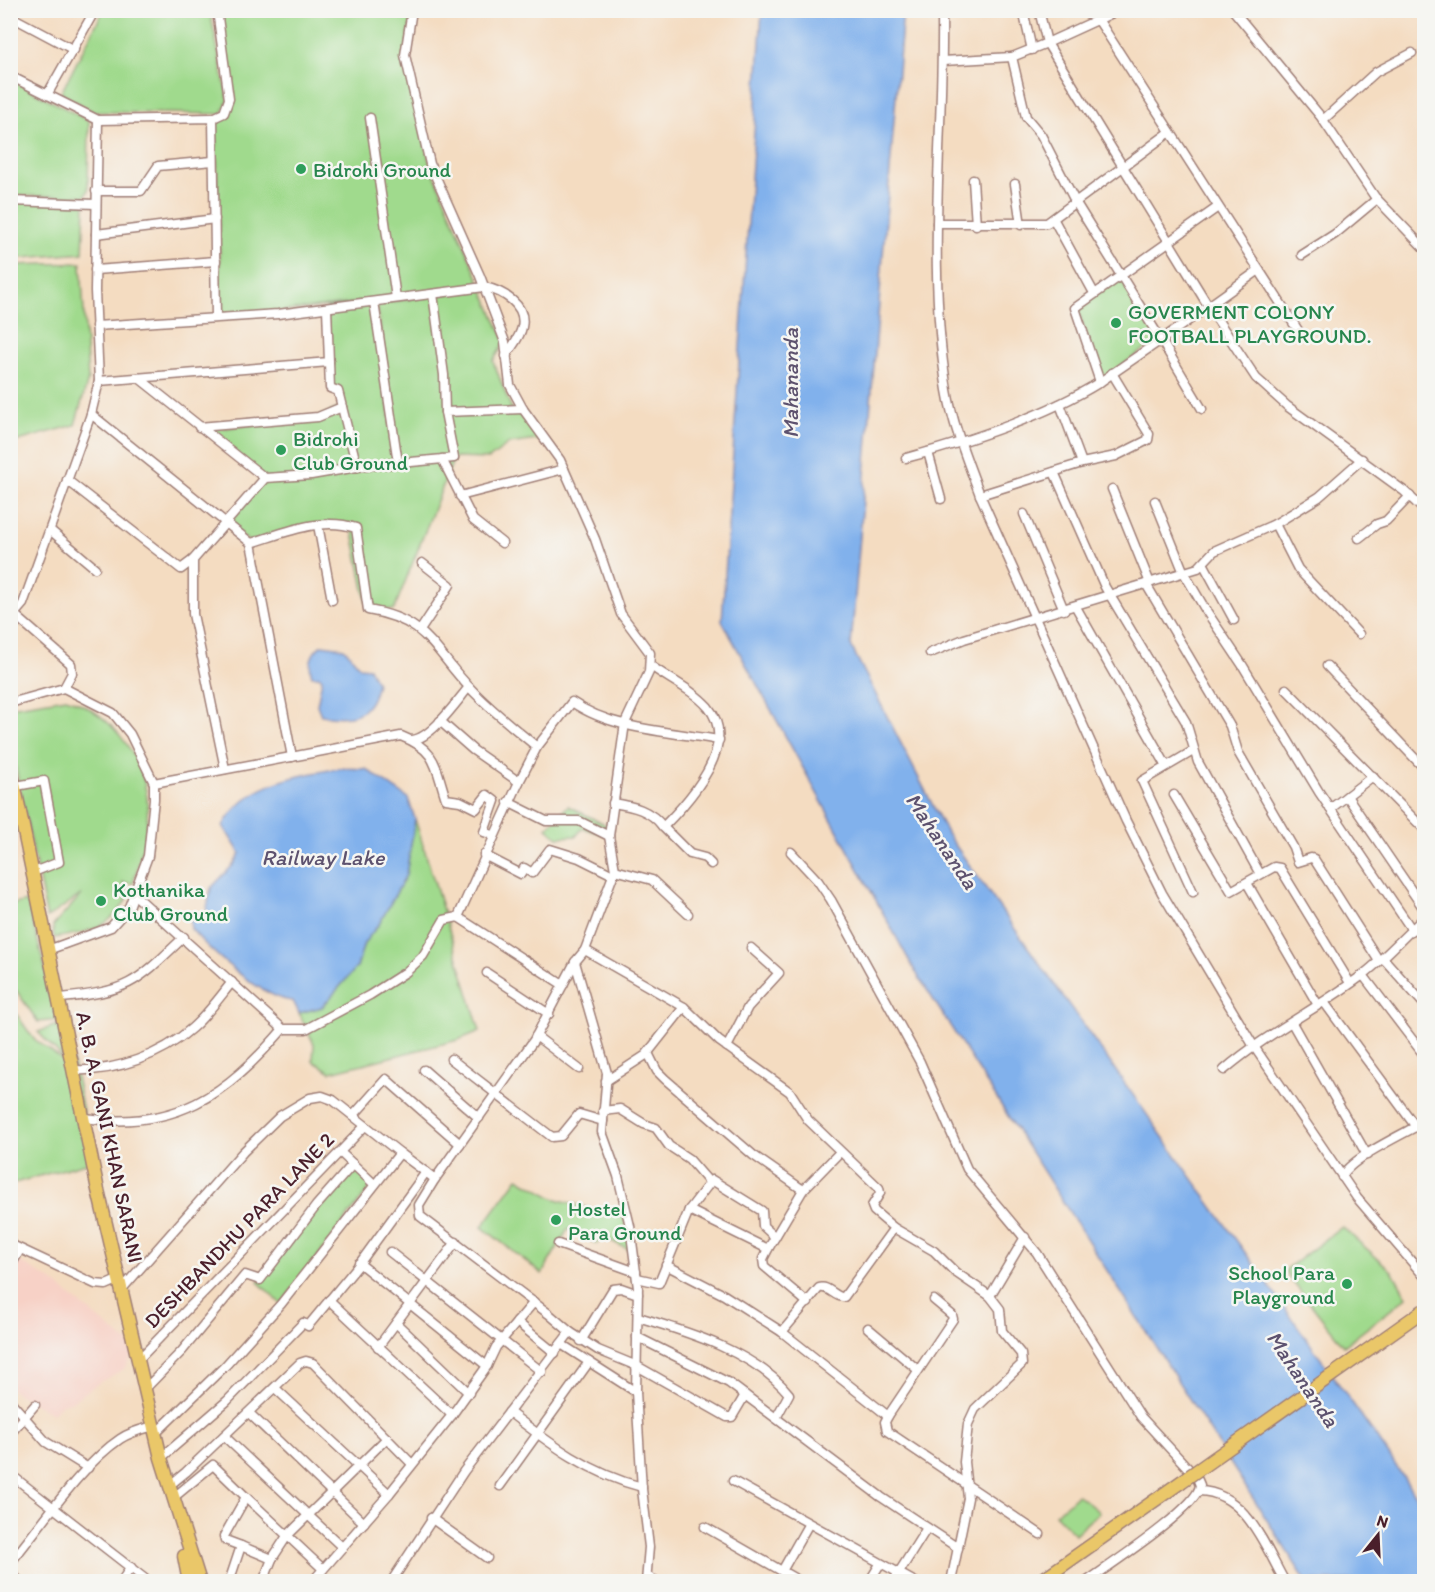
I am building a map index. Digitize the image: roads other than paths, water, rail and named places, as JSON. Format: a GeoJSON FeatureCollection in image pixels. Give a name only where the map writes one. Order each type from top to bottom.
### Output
{"type":"FeatureCollection","features":[{"type":"Feature","properties":{"kind":"main road","name":"A. B. A. GANI KHAN SARANI"},"geometry":{"type":"LineString","coordinates":[[10,764],[121,1284],[162,1458],[200,1581]]}},
{"type":"Feature","properties":{"kind":"main road"},"geometry":{"type":"LineString","coordinates":[[1039,1581],[1425,1310]]}},
{"type":"Feature","properties":{"kind":"main road","name":"A. B. A. GANI KHAN SARANI"},"geometry":{"type":"LineString","coordinates":[[179,1517],[189,1581]]}},
{"type":"Feature","properties":{"kind":"street"},"geometry":{"type":"LineString","coordinates":[[47,95],[74,51],[95,10]]}},
{"type":"Feature","properties":{"kind":"street"},"geometry":{"type":"LineString","coordinates":[[10,76],[98,120],[213,118],[224,113],[229,99],[217,10]]}},
{"type":"Feature","properties":{"kind":"street"},"geometry":{"type":"LineString","coordinates":[[412,10],[405,55],[430,164],[484,287],[505,342],[510,385],[523,409],[564,469],[595,539],[621,614],[650,653],[651,666],[625,723],[609,836],[614,873],[585,950],[575,962],[536,1036],[435,1179],[418,1211],[581,1341],[637,1366],[727,1417],[732,1417],[745,1395]]}},
{"type":"Feature","properties":{"kind":"street"},"geometry":{"type":"LineString","coordinates":[[942,10],[938,316],[947,392],[960,442],[980,495],[1145,862],[1253,1045],[1342,1177],[1375,1222],[1425,1276]]}},
{"type":"Feature","properties":{"kind":"street"},"geometry":{"type":"LineString","coordinates":[[1023,10],[1032,50]]}},
{"type":"Feature","properties":{"kind":"street"},"geometry":{"type":"LineString","coordinates":[[1039,10],[1047,43],[1244,362],[1266,389],[1362,459],[1425,510]]}},
{"type":"Feature","properties":{"kind":"street"},"geometry":{"type":"LineString","coordinates":[[1092,10],[1301,335]]}},
{"type":"Feature","properties":{"kind":"street"},"geometry":{"type":"LineString","coordinates":[[943,61],[1012,57],[1099,22],[1119,10]]}},
{"type":"Feature","properties":{"kind":"street"},"geometry":{"type":"LineString","coordinates":[[1233,10],[1323,120],[1377,199],[1425,248]]}},
{"type":"Feature","properties":{"kind":"street"},"geometry":{"type":"LineString","coordinates":[[10,16],[74,51]]}},
{"type":"Feature","properties":{"kind":"street"},"geometry":{"type":"LineString","coordinates":[[1323,120],[1376,72],[1412,53]]}},
{"type":"Feature","properties":{"kind":"street"},"geometry":{"type":"LineString","coordinates":[[1012,57],[1024,113],[1041,135],[1076,202],[1203,409]]}},
{"type":"Feature","properties":{"kind":"street"},"geometry":{"type":"LineString","coordinates":[[213,118],[216,317]]}},
{"type":"Feature","properties":{"kind":"street"},"geometry":{"type":"LineString","coordinates":[[370,118],[396,298]]}},
{"type":"Feature","properties":{"kind":"street"},"geometry":{"type":"LineString","coordinates":[[64,688],[72,673],[71,664],[13,617],[23,604],[50,530],[91,414],[99,381],[95,270],[98,120]]}},
{"type":"Feature","properties":{"kind":"street"},"geometry":{"type":"LineString","coordinates":[[938,223],[1038,225],[1054,220],[1170,132]]}},
{"type":"Feature","properties":{"kind":"street"},"geometry":{"type":"LineString","coordinates":[[96,191],[141,191],[158,166],[213,161]]}},
{"type":"Feature","properties":{"kind":"street"},"geometry":{"type":"LineString","coordinates":[[973,180],[976,225]]}},
{"type":"Feature","properties":{"kind":"street"},"geometry":{"type":"LineString","coordinates":[[1015,184],[1021,225]]}},
{"type":"Feature","properties":{"kind":"street"},"geometry":{"type":"LineString","coordinates":[[1302,255],[1335,234],[1377,199]]}},
{"type":"Feature","properties":{"kind":"street"},"geometry":{"type":"LineString","coordinates":[[10,201],[96,204]]}},
{"type":"Feature","properties":{"kind":"street"},"geometry":{"type":"LineString","coordinates":[[1100,382],[1074,308],[1218,207]]}},
{"type":"Feature","properties":{"kind":"street"},"geometry":{"type":"LineString","coordinates":[[96,234],[215,219]]}},
{"type":"Feature","properties":{"kind":"street"},"geometry":{"type":"LineString","coordinates":[[1054,220],[1094,293]]}},
{"type":"Feature","properties":{"kind":"street"},"geometry":{"type":"LineString","coordinates":[[95,270],[216,261]]}},
{"type":"Feature","properties":{"kind":"street"},"geometry":{"type":"LineString","coordinates":[[906,458],[960,442],[1060,404],[1112,374],[1259,270]]}},
{"type":"Feature","properties":{"kind":"street"},"geometry":{"type":"LineString","coordinates":[[96,326],[327,308],[484,287],[497,290],[511,299],[521,312],[523,325],[520,334],[506,357]]}},
{"type":"Feature","properties":{"kind":"street"},"geometry":{"type":"LineString","coordinates":[[139,378],[265,478],[311,475],[357,467],[454,458],[445,412],[444,375],[433,294]]}},
{"type":"Feature","properties":{"kind":"street"},"geometry":{"type":"LineString","coordinates":[[374,302],[398,463]]}},
{"type":"Feature","properties":{"kind":"street"},"geometry":{"type":"LineString","coordinates":[[327,308],[330,388],[338,391],[357,467]]}},
{"type":"Feature","properties":{"kind":"street"},"geometry":{"type":"LineString","coordinates":[[99,381],[329,362]]}},
{"type":"Feature","properties":{"kind":"street"},"geometry":{"type":"LineString","coordinates":[[980,495],[1082,463],[1116,456],[1149,437],[1112,374]]}},
{"type":"Feature","properties":{"kind":"street"},"geometry":{"type":"LineString","coordinates":[[1060,404],[1082,463]]}},
{"type":"Feature","properties":{"kind":"street"},"geometry":{"type":"LineString","coordinates":[[199,427],[318,417],[342,407]]}},
{"type":"Feature","properties":{"kind":"street"},"geometry":{"type":"LineString","coordinates":[[445,412],[523,409]]}},
{"type":"Feature","properties":{"kind":"street"},"geometry":{"type":"LineString","coordinates":[[91,414],[250,543],[292,757]]}},
{"type":"Feature","properties":{"kind":"street"},"geometry":{"type":"LineString","coordinates":[[928,452],[940,499]]}},
{"type":"Feature","properties":{"kind":"street"},"geometry":{"type":"LineString","coordinates":[[442,459],[473,520],[502,543]]}},
{"type":"Feature","properties":{"kind":"street"},"geometry":{"type":"LineString","coordinates":[[930,653],[964,639],[1184,573],[1203,563],[1214,551],[1275,524],[1319,497],[1362,459]]}},
{"type":"Feature","properties":{"kind":"street"},"geometry":{"type":"LineString","coordinates":[[460,496],[564,469]]}},
{"type":"Feature","properties":{"kind":"street"},"geometry":{"type":"LineString","coordinates":[[1054,472],[1110,596],[1186,722],[1192,751],[1260,874]]}},
{"type":"Feature","properties":{"kind":"street"},"geometry":{"type":"LineString","coordinates":[[181,569],[193,560],[265,478]]}},
{"type":"Feature","properties":{"kind":"street"},"geometry":{"type":"LineString","coordinates":[[67,480],[181,569],[193,582]]}},
{"type":"Feature","properties":{"kind":"street"},"geometry":{"type":"LineString","coordinates":[[1113,489],[1148,584],[1230,726],[1238,752],[1293,847],[1298,862],[1314,859],[1381,959],[1425,1004]]}},
{"type":"Feature","properties":{"kind":"street"},"geometry":{"type":"LineString","coordinates":[[1359,538],[1377,524],[1386,521],[1410,496]]}},
{"type":"Feature","properties":{"kind":"street"},"geometry":{"type":"LineString","coordinates":[[1155,501],[1184,573],[1330,809],[1412,930]]}},
{"type":"Feature","properties":{"kind":"street"},"geometry":{"type":"LineString","coordinates":[[1024,514],[1064,610]]}},
{"type":"Feature","properties":{"kind":"street"},"geometry":{"type":"LineString","coordinates":[[250,543],[318,525],[345,524],[356,528],[368,610],[394,614],[421,629],[469,687],[498,715],[537,747]]}},
{"type":"Feature","properties":{"kind":"street"},"geometry":{"type":"LineString","coordinates":[[1275,524],[1298,569],[1318,593],[1359,634]]}},
{"type":"Feature","properties":{"kind":"street"},"geometry":{"type":"LineString","coordinates":[[318,525],[332,600]]}},
{"type":"Feature","properties":{"kind":"street"},"geometry":{"type":"LineString","coordinates":[[50,530],[95,568]]}},
{"type":"Feature","properties":{"kind":"street"},"geometry":{"type":"LineString","coordinates":[[193,560],[193,614],[225,769]]}},
{"type":"Feature","properties":{"kind":"street"},"geometry":{"type":"LineString","coordinates":[[421,629],[450,585],[422,563]]}},
{"type":"Feature","properties":{"kind":"street"},"geometry":{"type":"LineString","coordinates":[[1203,563],[1234,620]]}},
{"type":"Feature","properties":{"kind":"street"},"geometry":{"type":"LineString","coordinates":[[1076,607],[1166,765]]}},
{"type":"Feature","properties":{"kind":"street"},"geometry":{"type":"LineString","coordinates":[[651,666],[706,705],[713,716],[719,740],[717,751],[695,791],[663,827]]}},
{"type":"Feature","properties":{"kind":"street"},"geometry":{"type":"LineString","coordinates":[[1327,666],[1425,768]]}},
{"type":"Feature","properties":{"kind":"street"},"geometry":{"type":"LineString","coordinates":[[412,740],[420,739],[440,721],[469,687]]}},
{"type":"Feature","properties":{"kind":"street"},"geometry":{"type":"LineString","coordinates":[[10,703],[64,688],[113,713],[130,734],[154,783],[148,856],[129,907],[111,927],[48,950]]}},
{"type":"Feature","properties":{"kind":"street"},"geometry":{"type":"LineString","coordinates":[[1286,689],[1425,829]]}},
{"type":"Feature","properties":{"kind":"street"},"geometry":{"type":"LineString","coordinates":[[458,917],[493,834],[537,747],[572,702],[586,712],[625,723],[719,740]]}},
{"type":"Feature","properties":{"kind":"street"},"geometry":{"type":"LineString","coordinates":[[440,721],[473,750],[519,782]]}},
{"type":"Feature","properties":{"kind":"street"},"geometry":{"type":"LineString","coordinates":[[154,783],[401,736],[412,740],[428,751],[435,760],[446,799],[460,801],[476,809],[486,795],[495,801],[484,832],[493,834]]}},
{"type":"Feature","properties":{"kind":"street"},"geometry":{"type":"LineString","coordinates":[[1192,751],[1142,781],[1193,892]]}},
{"type":"Feature","properties":{"kind":"street"},"geometry":{"type":"LineString","coordinates":[[1330,809],[1372,776]]}},
{"type":"Feature","properties":{"kind":"street"},"geometry":{"type":"LineString","coordinates":[[16,786],[44,781],[59,862],[32,873]]}},
{"type":"Feature","properties":{"kind":"street"},"geometry":{"type":"LineString","coordinates":[[1174,795],[1229,889],[1234,891],[1260,874],[1277,866],[1280,868],[1350,983]]}},
{"type":"Feature","properties":{"kind":"street"},"geometry":{"type":"LineString","coordinates":[[1347,796],[1425,909]]}},
{"type":"Feature","properties":{"kind":"street"},"geometry":{"type":"LineString","coordinates":[[508,802],[546,821],[579,821],[609,836]]}},
{"type":"Feature","properties":{"kind":"street"},"geometry":{"type":"LineString","coordinates":[[613,803],[640,808],[656,818],[690,854],[705,858],[711,864]]}},
{"type":"Feature","properties":{"kind":"street"},"geometry":{"type":"LineString","coordinates":[[484,855],[521,874],[524,868],[532,873],[549,849],[579,858],[614,873],[652,880],[688,914]]}},
{"type":"Feature","properties":{"kind":"street"},"geometry":{"type":"LineString","coordinates":[[791,852],[818,881],[831,900],[920,1062],[967,1169],[1026,1237],[1141,1417],[1197,1478],[1199,1491],[1195,1498],[1138,1546],[1086,1581]]}},
{"type":"Feature","properties":{"kind":"street"},"geometry":{"type":"LineString","coordinates":[[1247,883],[1321,1004],[1420,1125],[1367,1155],[1345,1170],[1342,1177]]}},
{"type":"Feature","properties":{"kind":"street"},"geometry":{"type":"LineString","coordinates":[[135,894],[283,1029],[306,1029],[370,995],[406,972],[423,956],[444,920],[458,917],[563,985]]}},
{"type":"Feature","properties":{"kind":"street"},"geometry":{"type":"LineString","coordinates":[[1224,1070],[1253,1045],[1292,1023],[1363,975],[1425,918]]}},
{"type":"Feature","properties":{"kind":"street"},"geometry":{"type":"LineString","coordinates":[[60,998],[103,994],[120,989],[146,972],[184,937]]}},
{"type":"Feature","properties":{"kind":"street"},"geometry":{"type":"LineString","coordinates":[[727,1047],[748,1007],[779,973],[751,948]]}},
{"type":"Feature","properties":{"kind":"street"},"geometry":{"type":"LineString","coordinates":[[585,950],[684,1007],[727,1047],[790,1092],[808,1120],[879,1188],[880,1193],[873,1209],[894,1227],[934,1251],[955,1272],[990,1296],[1000,1309],[1002,1331],[1023,1358],[1019,1370],[975,1409],[968,1424],[964,1462],[968,1486],[967,1513],[951,1581]]}},
{"type":"Feature","properties":{"kind":"street"},"geometry":{"type":"LineString","coordinates":[[575,962],[607,1073],[602,1132],[618,1176],[630,1226],[637,1275],[636,1392],[642,1487],[649,1548],[647,1579],[658,1581]]}},
{"type":"Feature","properties":{"kind":"street"},"geometry":{"type":"LineString","coordinates":[[487,973],[549,1014]]}},
{"type":"Feature","properties":{"kind":"street"},"geometry":{"type":"LineString","coordinates":[[1363,975],[1425,1055]]}},
{"type":"Feature","properties":{"kind":"street"},"geometry":{"type":"LineString","coordinates":[[75,1070],[114,1066],[145,1057],[163,1048],[192,1028],[232,982]]}},
{"type":"Feature","properties":{"kind":"street"},"geometry":{"type":"LineString","coordinates":[[606,1081],[648,1053],[684,1007]]}},
{"type":"Feature","properties":{"kind":"street"},"geometry":{"type":"LineString","coordinates":[[1292,1023],[1367,1155]]}},
{"type":"Feature","properties":{"kind":"street"},"geometry":{"type":"LineString","coordinates":[[84,1118],[122,1120],[163,1115],[185,1109],[213,1096],[228,1084],[261,1054],[283,1029]]}},
{"type":"Feature","properties":{"kind":"street"},"geometry":{"type":"LineString","coordinates":[[536,1036],[579,1069]]}},
{"type":"Feature","properties":{"kind":"street"},"geometry":{"type":"LineString","coordinates":[[648,1053],[665,1079],[753,1155],[803,1190]]}},
{"type":"Feature","properties":{"kind":"street"},"geometry":{"type":"LineString","coordinates":[[451,1059],[556,1138],[579,1114],[603,1121]]}},
{"type":"Feature","properties":{"kind":"street"},"geometry":{"type":"LineString","coordinates":[[424,1070],[479,1118]]}},
{"type":"Feature","properties":{"kind":"street"},"geometry":{"type":"LineString","coordinates":[[353,1116],[386,1079],[459,1144]]}},
{"type":"Feature","properties":{"kind":"street"},"geometry":{"type":"LineString","coordinates":[[10,1244],[95,1284],[121,1284],[243,1152],[280,1116],[302,1101],[322,1096],[333,1100],[435,1179]]}},
{"type":"Feature","properties":{"kind":"street"},"geometry":{"type":"LineString","coordinates":[[603,1111],[612,1108],[623,1110],[636,1120],[657,1128],[669,1146],[689,1159],[708,1182]]}},
{"type":"Feature","properties":{"kind":"street","name":"DESHBANDHU PARA LANE 2"},"geometry":{"type":"LineString","coordinates":[[139,1359],[298,1192],[365,1126]]}},
{"type":"Feature","properties":{"kind":"street"},"geometry":{"type":"LineString","coordinates":[[340,1152],[374,1184]]}},
{"type":"Feature","properties":{"kind":"street"},"geometry":{"type":"LineString","coordinates":[[808,1303],[764,1266],[763,1259],[803,1190],[840,1152]]}},
{"type":"Feature","properties":{"kind":"street"},"geometry":{"type":"LineString","coordinates":[[10,1563],[88,1468],[122,1437],[155,1429],[226,1365],[281,1304],[400,1153]]}},
{"type":"Feature","properties":{"kind":"street"},"geometry":{"type":"LineString","coordinates":[[146,1388],[182,1351],[245,1275],[260,1280],[353,1164]]}},
{"type":"Feature","properties":{"kind":"street"},"geometry":{"type":"LineString","coordinates":[[162,1458],[227,1401],[303,1323],[308,1326],[359,1263],[426,1172]]}},
{"type":"Feature","properties":{"kind":"street"},"geometry":{"type":"LineString","coordinates":[[558,1244],[659,1283],[689,1210],[708,1182],[717,1181],[762,1211],[763,1226],[775,1238]]}},
{"type":"Feature","properties":{"kind":"street"},"geometry":{"type":"LineString","coordinates":[[689,1210],[768,1249]]}},
{"type":"Feature","properties":{"kind":"street"},"geometry":{"type":"LineString","coordinates":[[782,1332],[823,1287],[844,1297],[894,1227]]}},
{"type":"Feature","properties":{"kind":"street"},"geometry":{"type":"LineString","coordinates":[[990,1296],[1026,1237]]}},
{"type":"Feature","properties":{"kind":"street"},"geometry":{"type":"LineString","coordinates":[[378,1347],[456,1242]]}},
{"type":"Feature","properties":{"kind":"street"},"geometry":{"type":"LineString","coordinates":[[10,1267],[20,1250]]}},
{"type":"Feature","properties":{"kind":"street"},"geometry":{"type":"LineString","coordinates":[[390,1252],[542,1372]]}},
{"type":"Feature","properties":{"kind":"street"},"geometry":{"type":"LineString","coordinates":[[359,1263],[487,1366]]}},
{"type":"Feature","properties":{"kind":"street"},"geometry":{"type":"LineString","coordinates":[[666,1265],[724,1295],[782,1332],[888,1416]]}},
{"type":"Feature","properties":{"kind":"street"},"geometry":{"type":"LineString","coordinates":[[581,1341],[613,1289],[621,1288],[638,1294]]}},
{"type":"Feature","properties":{"kind":"street"},"geometry":{"type":"LineString","coordinates":[[329,1300],[452,1415]]}},
{"type":"Feature","properties":{"kind":"street"},"geometry":{"type":"LineString","coordinates":[[934,1300],[953,1318],[888,1416],[885,1422],[887,1431],[1040,1534]]}},
{"type":"Feature","properties":{"kind":"street"},"geometry":{"type":"LineString","coordinates":[[312,1581],[389,1494],[452,1415],[487,1366],[501,1341],[534,1302]]}},
{"type":"Feature","properties":{"kind":"street"},"geometry":{"type":"LineString","coordinates":[[638,1317],[707,1341],[752,1364],[789,1394],[776,1418]]}},
{"type":"Feature","properties":{"kind":"street"},"geometry":{"type":"LineString","coordinates":[[517,1322],[555,1353]]}},
{"type":"Feature","properties":{"kind":"street"},"geometry":{"type":"LineString","coordinates":[[396,1323],[469,1393]]}},
{"type":"Feature","properties":{"kind":"street"},"geometry":{"type":"LineString","coordinates":[[868,1328],[918,1370]]}},
{"type":"Feature","properties":{"kind":"street"},"geometry":{"type":"LineString","coordinates":[[391,1581],[431,1518],[570,1332]]}},
{"type":"Feature","properties":{"kind":"street"},"geometry":{"type":"LineString","coordinates":[[637,1337],[714,1375],[745,1395],[881,1497],[958,1548]]}},
{"type":"Feature","properties":{"kind":"street"},"geometry":{"type":"LineString","coordinates":[[561,1344],[636,1392]]}},
{"type":"Feature","properties":{"kind":"street"},"geometry":{"type":"LineString","coordinates":[[170,1485],[300,1363],[306,1361],[313,1363],[412,1464]]}},
{"type":"Feature","properties":{"kind":"street"},"geometry":{"type":"LineString","coordinates":[[500,1486],[589,1362]]}},
{"type":"Feature","properties":{"kind":"street"},"geometry":{"type":"LineString","coordinates":[[275,1388],[389,1494]]}},
{"type":"Feature","properties":{"kind":"street"},"geometry":{"type":"LineString","coordinates":[[10,1401],[46,1442],[88,1468]]}},
{"type":"Feature","properties":{"kind":"street"},"geometry":{"type":"LineString","coordinates":[[10,1434],[35,1406]]}},
{"type":"Feature","properties":{"kind":"street"},"geometry":{"type":"LineString","coordinates":[[509,1412],[538,1435],[591,1469],[620,1482],[642,1487]]}},
{"type":"Feature","properties":{"kind":"street"},"geometry":{"type":"LineString","coordinates":[[249,1413],[364,1523]]}},
{"type":"Feature","properties":{"kind":"street"},"geometry":{"type":"LineString","coordinates":[[224,1436],[342,1547]]}},
{"type":"Feature","properties":{"kind":"street"},"geometry":{"type":"LineString","coordinates":[[263,1581],[272,1558],[287,1536],[387,1438]]}},
{"type":"Feature","properties":{"kind":"street"},"geometry":{"type":"LineString","coordinates":[[173,1497],[213,1466],[323,1569]]}},
{"type":"Feature","properties":{"kind":"street"},"geometry":{"type":"LineString","coordinates":[[10,1474],[149,1581]]}},
{"type":"Feature","properties":{"kind":"street"},"geometry":{"type":"LineString","coordinates":[[733,1481],[808,1525],[880,1563],[896,1577],[915,1581]]}},
{"type":"Feature","properties":{"kind":"street"},"geometry":{"type":"LineString","coordinates":[[1199,1491],[1224,1496],[1247,1517],[1285,1581]]}},
{"type":"Feature","properties":{"kind":"street"},"geometry":{"type":"LineString","coordinates":[[246,1497],[223,1538],[272,1558]]}},
{"type":"Feature","properties":{"kind":"street"},"geometry":{"type":"LineString","coordinates":[[431,1518],[486,1558]]}},
{"type":"Feature","properties":{"kind":"street"},"geometry":{"type":"LineString","coordinates":[[782,1571],[808,1525]]}},
{"type":"Feature","properties":{"kind":"street"},"geometry":{"type":"LineString","coordinates":[[705,1527],[801,1581]]}},
{"type":"Feature","properties":{"kind":"street"},"geometry":{"type":"LineString","coordinates":[[896,1577],[927,1528]]}},
{"type":"Feature","properties":{"kind":"street"},"geometry":{"type":"LineString","coordinates":[[229,1581],[241,1546]]}},
{"type":"Feature","properties":{"kind":"street"},"geometry":{"type":"LineString","coordinates":[[869,1581],[880,1563]]}},
{"type":"Feature","properties":{"kind":"street"},"geometry":{"type":"LineString","coordinates":[[121,1581],[131,1567]]}},
{"type":"Feature","properties":{"kind":"street"},"geometry":{"type":"LineString","coordinates":[[10,1572],[20,1581]]}},
{"type":"Feature","properties":{"kind":"water","name":"Mahananda"},"geometry":{"type":"Polygon","coordinates":[[[762,11],[903,11],[851,646],[948,835],[1385,1449],[1424,1509],[1424,1581],[1306,1581],[915,971],[722,621],[762,11]]]}},
{"type":"Feature","properties":{"kind":"water"},"geometry":{"type":"Polygon","coordinates":[[[322,645],[344,648],[360,667],[369,668],[377,683],[370,703],[358,714],[342,717],[321,715],[317,705],[322,679],[319,676],[312,676],[310,668],[313,655],[322,645]]]}},
{"type":"Feature","properties":{"kind":"water","name":"Railway Lake"},"geometry":{"type":"Polygon","coordinates":[[[342,768],[366,769],[408,798],[415,819],[406,875],[379,924],[364,943],[357,967],[322,1007],[299,1013],[293,1001],[267,992],[238,973],[191,929],[190,921],[206,913],[211,888],[234,864],[240,853],[223,826],[233,811],[259,790],[274,783],[342,768]]]}},
{"type":"Feature","properties":{"kind":"place","name":"Bidrohi Ground"},"geometry":{"type":"Point","coordinates":[301,169]}},
{"type":"Feature","properties":{"kind":"place","name":"GOVERMENT COLONY FOOTBALL PLAYGROUND."},"geometry":{"type":"Point","coordinates":[1116,323]}},
{"type":"Feature","properties":{"kind":"place","name":"Bidrohi Club Ground"},"geometry":{"type":"Point","coordinates":[281,450]}},
{"type":"Feature","properties":{"kind":"place","name":"Kothanika Club Ground"},"geometry":{"type":"Point","coordinates":[101,901]}},
{"type":"Feature","properties":{"kind":"place","name":"Hostel Para Ground"},"geometry":{"type":"Point","coordinates":[556,1220]}},
{"type":"Feature","properties":{"kind":"place","name":"School Para Playground"},"geometry":{"type":"Point","coordinates":[1347,1284]}}]}
